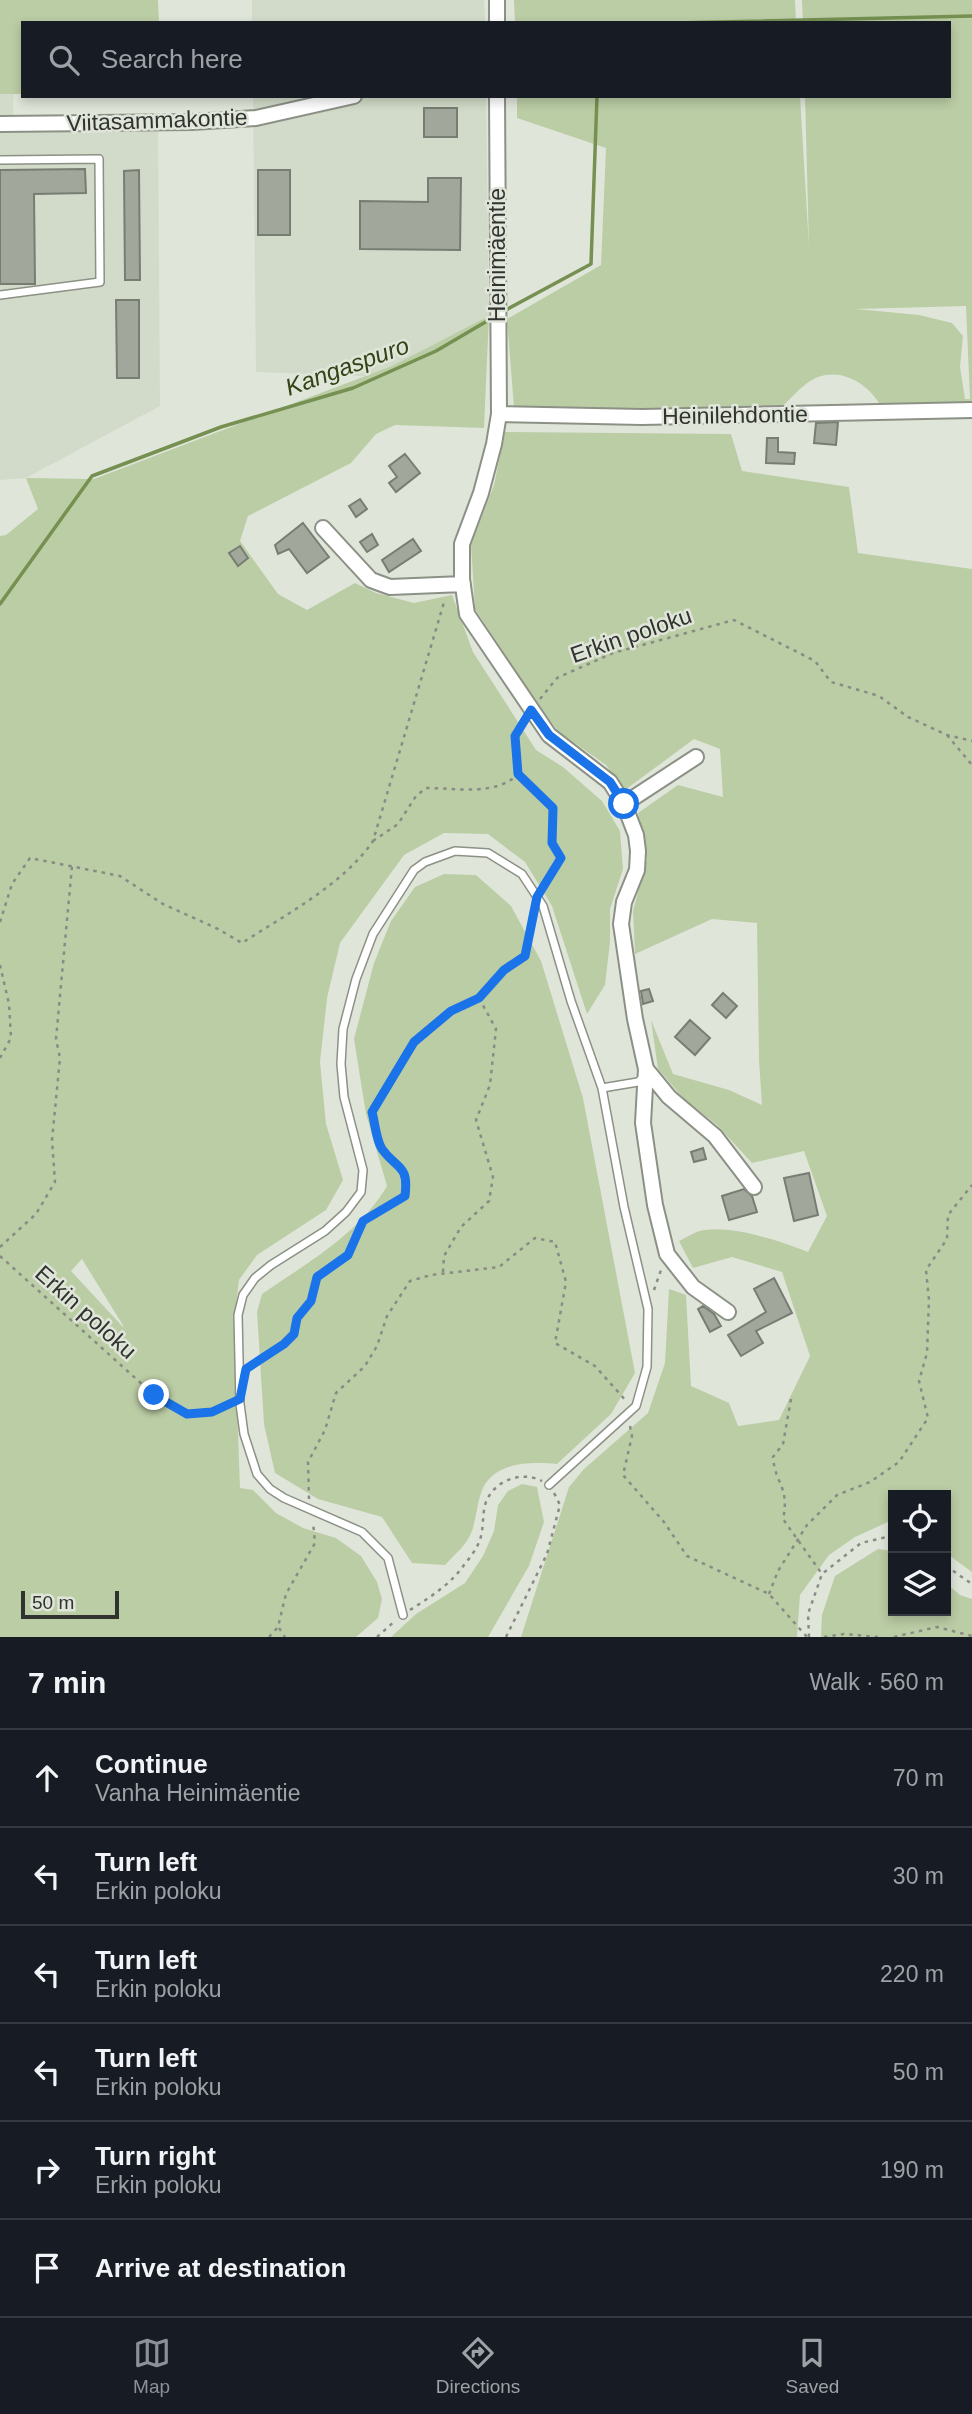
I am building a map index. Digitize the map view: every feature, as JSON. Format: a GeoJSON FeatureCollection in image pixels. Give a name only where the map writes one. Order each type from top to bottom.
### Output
{"type":"FeatureCollection","features":[{"type":"Feature","properties":{"kind":"street"},"geometry":{"type":"LineString","coordinates":[[497,0],[497,21]]}},
{"type":"Feature","properties":{"kind":"street","name":"Viitasammakontie"},"geometry":{"type":"LineString","coordinates":[[0,124],[192,122],[256,118],[345,98]]}},
{"type":"Feature","properties":{"kind":"street","name":"Heinimäentie"},"geometry":{"type":"LineString","coordinates":[[497,98],[499,414],[481,493],[462,544],[456,585],[467,614],[549,735],[610,782],[624,804],[636,835],[638,852],[637,870],[624,902],[621,924],[646,1072]]}},
{"type":"Feature","properties":{"kind":"street","name":"Heinilehdontie"},"geometry":{"type":"LineString","coordinates":[[499,414],[642,417],[972,411]]}},
{"type":"Feature","properties":{"kind":"street"},"geometry":{"type":"LineString","coordinates":[[323,528],[371,580],[390,587],[456,585]]}},
{"type":"Feature","properties":{"kind":"street"},"geometry":{"type":"LineString","coordinates":[[624,804],[696,757]]}},
{"type":"Feature","properties":{"kind":"street"},"geometry":{"type":"LineString","coordinates":[[646,1072],[669,1097],[715,1136],[754,1187]]}},
{"type":"Feature","properties":{"kind":"street"},"geometry":{"type":"LineString","coordinates":[[646,1072],[643,1123],[645,1150],[654,1205],[667,1254],[693,1287],[728,1312]]}},
{"type":"Feature","properties":{"kind":"lane"},"geometry":{"type":"LineString","coordinates":[[0,160],[99,159],[100,282],[0,295]]}},
{"type":"Feature","properties":{"kind":"lane"},"geometry":{"type":"LineString","coordinates":[[403,1615],[388,1558],[362,1532],[312,1511],[270,1489],[257,1474],[244,1434],[240,1399],[238,1315],[243,1295],[255,1278],[325,1231],[346,1212],[361,1192],[363,1170],[344,1097],[341,1045],[356,979],[379,924],[414,870],[425,862],[456,851],[488,853],[522,874],[543,906],[571,1001],[602,1088],[624,1207],[648,1309],[647,1367],[636,1406],[549,1485]]}},
{"type":"Feature","properties":{"kind":"lane"},"geometry":{"type":"LineString","coordinates":[[602,1088],[638,1082],[646,1072]]}},
{"type":"Feature","properties":{"kind":"path"},"geometry":{"type":"LineString","coordinates":[[0,922],[12,884],[30,858],[120,876],[163,904],[242,943],[308,901],[361,858],[373,841],[456,585]]}},
{"type":"Feature","properties":{"kind":"path","name":"Erkin poloku"},"geometry":{"type":"LineString","coordinates":[[518,774],[515,736],[531,710],[558,678],[613,653],[734,620],[815,661],[831,682],[879,696],[908,717],[947,735],[972,741]]}},
{"type":"Feature","properties":{"kind":"path"},"geometry":{"type":"LineString","coordinates":[[947,735],[972,765]]}},
{"type":"Feature","properties":{"kind":"path"},"geometry":{"type":"LineString","coordinates":[[246,1369],[284,1344],[294,1334],[297,1318],[311,1301],[317,1277],[348,1255],[363,1221],[405,1196],[407,1182],[402,1168],[381,1148],[372,1112],[414,1042],[451,1011],[479,998],[504,970],[525,956],[537,897],[561,858],[552,843],[553,808],[518,774],[508,783],[481,789],[426,788],[416,796],[398,824],[373,841]]}},
{"type":"Feature","properties":{"kind":"path"},"geometry":{"type":"LineString","coordinates":[[0,1247],[36,1214],[55,1182],[52,1140],[60,1058],[56,1039],[72,866]]}},
{"type":"Feature","properties":{"kind":"path"},"geometry":{"type":"LineString","coordinates":[[0,965],[9,1004],[11,1038],[0,1058]]}},
{"type":"Feature","properties":{"kind":"path"},"geometry":{"type":"LineString","coordinates":[[443,1273],[444,1256],[461,1227],[489,1201],[493,1177],[476,1120],[489,1086],[496,1029],[479,998]]}},
{"type":"Feature","properties":{"kind":"path"},"geometry":{"type":"LineString","coordinates":[[769,1594],[778,1571],[807,1525],[837,1495],[870,1482],[900,1462],[928,1418],[919,1381],[927,1353],[929,1300],[926,1270],[947,1239],[948,1215],[972,1185]]}},
{"type":"Feature","properties":{"kind":"path"},"geometry":{"type":"LineString","coordinates":[[269,1637],[278,1627],[285,1594],[315,1543],[307,1492],[308,1462],[325,1430],[336,1393],[365,1366],[377,1346],[387,1316],[410,1281],[443,1273],[499,1267],[535,1238],[555,1242],[566,1282],[555,1343],[595,1366],[627,1402],[632,1436],[624,1475],[664,1522],[687,1556],[769,1594],[808,1637]]}},
{"type":"Feature","properties":{"kind":"path"},"geometry":{"type":"LineString","coordinates":[[648,1309],[667,1254]]}},
{"type":"Feature","properties":{"kind":"path","name":"Erkin poloku"},"geometry":{"type":"LineString","coordinates":[[0,1256],[154,1395],[187,1414],[212,1412],[240,1399]]}},
{"type":"Feature","properties":{"kind":"path"},"geometry":{"type":"LineString","coordinates":[[791,1398],[783,1444],[773,1457],[774,1469],[783,1486],[787,1502],[783,1519],[822,1574]]}},
{"type":"Feature","properties":{"kind":"path"},"geometry":{"type":"LineString","coordinates":[[377,1637],[403,1615],[444,1588],[464,1566],[480,1541],[486,1502],[498,1485],[512,1477],[533,1477],[549,1485],[561,1504],[547,1554],[506,1637]]}},
{"type":"Feature","properties":{"kind":"path"},"geometry":{"type":"LineString","coordinates":[[808,1637],[808,1614],[822,1574],[862,1543],[888,1537]]}},
{"type":"Feature","properties":{"kind":"path"},"geometry":{"type":"LineString","coordinates":[[951,1569],[972,1584]]}},
{"type":"Feature","properties":{"kind":"path"},"geometry":{"type":"LineString","coordinates":[[278,1627],[285,1637]]}},
{"type":"Feature","properties":{"kind":"path"},"geometry":{"type":"LineString","coordinates":[[894,1637],[937,1627],[972,1636]]}},
{"type":"Feature","properties":{"kind":"path"},"geometry":{"type":"LineString","coordinates":[[824,1637],[844,1634],[878,1637]]}},
{"type":"Feature","properties":{"kind":"shaded area"},"geometry":{"type":"Polygon","coordinates":[[[0,0],[15,0],[13,117],[158,118],[160,406],[26,478],[0,480],[0,0]]]}},
{"type":"Feature","properties":{"kind":"shaded area"},"geometry":{"type":"Polygon","coordinates":[[[252,0],[484,0],[485,21],[252,21],[252,0]]]}},
{"type":"Feature","properties":{"kind":"shaded area"},"geometry":{"type":"Polygon","coordinates":[[[253,98],[486,98],[489,316],[386,377],[256,372],[253,98]]]}},
{"type":"Feature","properties":{"kind":"green space"},"geometry":{"type":"Polygon","coordinates":[[[0,0],[158,0],[159,21],[21,21],[21,94],[0,94],[0,0]]]}},
{"type":"Feature","properties":{"kind":"green space"},"geometry":{"type":"Polygon","coordinates":[[[514,0],[795,0],[796,21],[515,21],[514,0]]]}},
{"type":"Feature","properties":{"kind":"green space"},"geometry":{"type":"Polygon","coordinates":[[[802,0],[972,0],[972,405],[881,406],[858,382],[848,377],[827,375],[806,384],[781,408],[514,407],[507,319],[601,265],[606,148],[517,118],[517,98],[800,98],[809,247],[805,98],[951,98],[951,21],[803,21],[802,0]],[[966,306],[856,309],[919,315],[952,323],[963,336],[960,367],[965,399],[970,399],[966,306]]]}},
{"type":"Feature","properties":{"kind":"green space"},"geometry":{"type":"Polygon","coordinates":[[[489,316],[484,428],[395,425],[376,434],[351,463],[248,516],[240,541],[278,594],[307,610],[355,583],[376,593],[414,603],[452,595],[473,652],[536,750],[563,767],[602,801],[620,831],[623,869],[610,909],[610,942],[605,985],[587,1014],[552,906],[525,862],[488,834],[444,833],[404,855],[340,943],[327,998],[320,1062],[326,1124],[343,1180],[326,1210],[257,1255],[239,1280],[234,1321],[240,1488],[253,1490],[276,1513],[303,1528],[336,1538],[361,1556],[377,1582],[382,1599],[378,1618],[356,1637],[0,1637],[0,536],[6,535],[38,509],[26,478],[94,479],[392,366],[489,316]],[[82,1259],[71,1271],[124,1327],[82,1259]]]}},
{"type":"Feature","properties":{"kind":"green space"},"geometry":{"type":"Polygon","coordinates":[[[505,432],[731,434],[742,471],[849,487],[858,553],[972,569],[972,1572],[951,1557],[951,1490],[888,1490],[888,1522],[855,1537],[829,1555],[800,1595],[797,1637],[521,1637],[569,1487],[584,1469],[648,1413],[665,1363],[669,1289],[686,1295],[691,1386],[729,1403],[738,1426],[779,1420],[810,1356],[782,1272],[732,1257],[693,1268],[679,1241],[702,1231],[730,1230],[771,1239],[808,1252],[827,1216],[804,1151],[752,1163],[717,1125],[684,1099],[658,1069],[651,1020],[673,1074],[729,1090],[762,1105],[757,923],[712,919],[635,954],[633,911],[647,859],[638,813],[678,785],[723,797],[720,749],[694,739],[625,790],[606,765],[559,732],[475,609],[471,545],[494,485],[505,432]]]}},
{"type":"Feature","properties":{"kind":"green space"},"geometry":{"type":"Polygon","coordinates":[[[444,874],[476,875],[511,906],[541,961],[583,1098],[635,1373],[611,1414],[557,1464],[516,1465],[489,1479],[481,1493],[470,1536],[445,1565],[412,1563],[382,1517],[318,1499],[275,1473],[264,1424],[257,1312],[262,1294],[347,1233],[362,1219],[387,1186],[366,1114],[354,1039],[374,963],[391,921],[415,887],[444,874]]]}},
{"type":"Feature","properties":{"kind":"green space"},"geometry":{"type":"Polygon","coordinates":[[[522,1484],[537,1487],[544,1522],[529,1566],[488,1637],[391,1637],[416,1614],[465,1583],[483,1556],[494,1531],[498,1505],[508,1491],[522,1484]]]}},
{"type":"Feature","properties":{"kind":"green space"},"geometry":{"type":"Polygon","coordinates":[[[878,1549],[888,1550],[888,1616],[951,1616],[951,1587],[960,1595],[972,1599],[972,1637],[821,1637],[822,1615],[835,1576],[878,1549]]]}},
{"type":"Feature","properties":{"kind":"building"},"geometry":{"type":"Polygon","coordinates":[[[424,108],[457,108],[457,137],[424,137],[424,108]]]}},
{"type":"Feature","properties":{"kind":"building"},"geometry":{"type":"Polygon","coordinates":[[[85,169],[86,193],[34,194],[35,284],[0,284],[0,170],[85,169]]]}},
{"type":"Feature","properties":{"kind":"building"},"geometry":{"type":"Polygon","coordinates":[[[139,170],[140,280],[125,280],[124,171],[139,170]]]}},
{"type":"Feature","properties":{"kind":"building"},"geometry":{"type":"Polygon","coordinates":[[[258,170],[290,170],[290,235],[258,235],[258,170]]]}},
{"type":"Feature","properties":{"kind":"building"},"geometry":{"type":"Polygon","coordinates":[[[428,178],[461,178],[460,250],[360,249],[360,201],[428,202],[428,178]]]}},
{"type":"Feature","properties":{"kind":"building"},"geometry":{"type":"Polygon","coordinates":[[[116,300],[139,300],[139,378],[117,378],[116,300]]]}},
{"type":"Feature","properties":{"kind":"building"},"geometry":{"type":"Polygon","coordinates":[[[838,422],[836,445],[814,443],[816,423],[838,422]]]}},
{"type":"Feature","properties":{"kind":"building"},"geometry":{"type":"Polygon","coordinates":[[[767,438],[778,438],[778,452],[795,453],[794,464],[766,463],[767,438]]]}},
{"type":"Feature","properties":{"kind":"building"},"geometry":{"type":"Polygon","coordinates":[[[405,454],[420,473],[396,492],[389,483],[397,477],[389,466],[405,454]]]}},
{"type":"Feature","properties":{"kind":"building"},"geometry":{"type":"Polygon","coordinates":[[[360,499],[367,509],[356,517],[349,506],[360,499]]]}},
{"type":"Feature","properties":{"kind":"building"},"geometry":{"type":"Polygon","coordinates":[[[303,523],[329,557],[307,573],[289,549],[278,554],[275,545],[303,523]]]}},
{"type":"Feature","properties":{"kind":"building"},"geometry":{"type":"Polygon","coordinates":[[[372,534],[378,545],[367,552],[360,542],[372,534]]]}},
{"type":"Feature","properties":{"kind":"building"},"geometry":{"type":"Polygon","coordinates":[[[413,539],[421,551],[389,572],[382,560],[413,539]]]}},
{"type":"Feature","properties":{"kind":"building"},"geometry":{"type":"Polygon","coordinates":[[[240,546],[248,558],[238,566],[229,553],[240,546]]]}},
{"type":"Feature","properties":{"kind":"building"},"geometry":{"type":"Polygon","coordinates":[[[649,989],[653,1001],[643,1004],[641,991],[649,989]]]}},
{"type":"Feature","properties":{"kind":"building"},"geometry":{"type":"Polygon","coordinates":[[[723,993],[737,1006],[726,1018],[712,1005],[723,993]]]}},
{"type":"Feature","properties":{"kind":"building"},"geometry":{"type":"Polygon","coordinates":[[[690,1020],[710,1038],[695,1055],[675,1037],[690,1020]]]}},
{"type":"Feature","properties":{"kind":"building"},"geometry":{"type":"Polygon","coordinates":[[[703,1148],[706,1159],[694,1162],[691,1152],[703,1148]]]}},
{"type":"Feature","properties":{"kind":"building"},"geometry":{"type":"Polygon","coordinates":[[[809,1173],[818,1215],[794,1221],[784,1178],[809,1173]]]}},
{"type":"Feature","properties":{"kind":"building"},"geometry":{"type":"Polygon","coordinates":[[[744,1189],[752,1196],[757,1212],[729,1220],[722,1196],[744,1189]]]}},
{"type":"Feature","properties":{"kind":"building"},"geometry":{"type":"Polygon","coordinates":[[[774,1278],[792,1313],[756,1331],[763,1343],[741,1356],[728,1335],[766,1312],[754,1289],[774,1278]]]}},
{"type":"Feature","properties":{"kind":"building"},"geometry":{"type":"Polygon","coordinates":[[[703,1306],[714,1314],[721,1326],[710,1332],[698,1309],[703,1306]]]}},
{"type":"Feature","properties":{"kind":"waterway","name":"Kangaspuro"},"geometry":{"type":"LineString","coordinates":[[759,21],[972,16]]}},
{"type":"Feature","properties":{"kind":"waterway","name":"Kangaspuro"},"geometry":{"type":"LineString","coordinates":[[504,311],[591,264],[597,98]]}},
{"type":"Feature","properties":{"kind":"waterway","name":"Kangaspuro"},"geometry":{"type":"LineString","coordinates":[[0,604],[92,476],[221,427],[353,388],[436,351],[494,317]]}},
{"type":"Feature","properties":{"kind":"route"},"geometry":{"type":"LineString","coordinates":[[154,1395],[187,1414],[212,1412],[240,1399],[246,1369],[284,1344],[294,1334],[297,1318],[311,1301],[317,1277],[348,1255],[363,1221],[405,1196],[407,1182],[402,1168],[381,1148],[372,1112],[414,1042],[451,1011],[479,998],[504,970],[525,956],[537,897],[561,858],[552,843],[553,808],[518,774],[515,736],[531,710],[549,735],[610,782],[624,804]]}}]}
